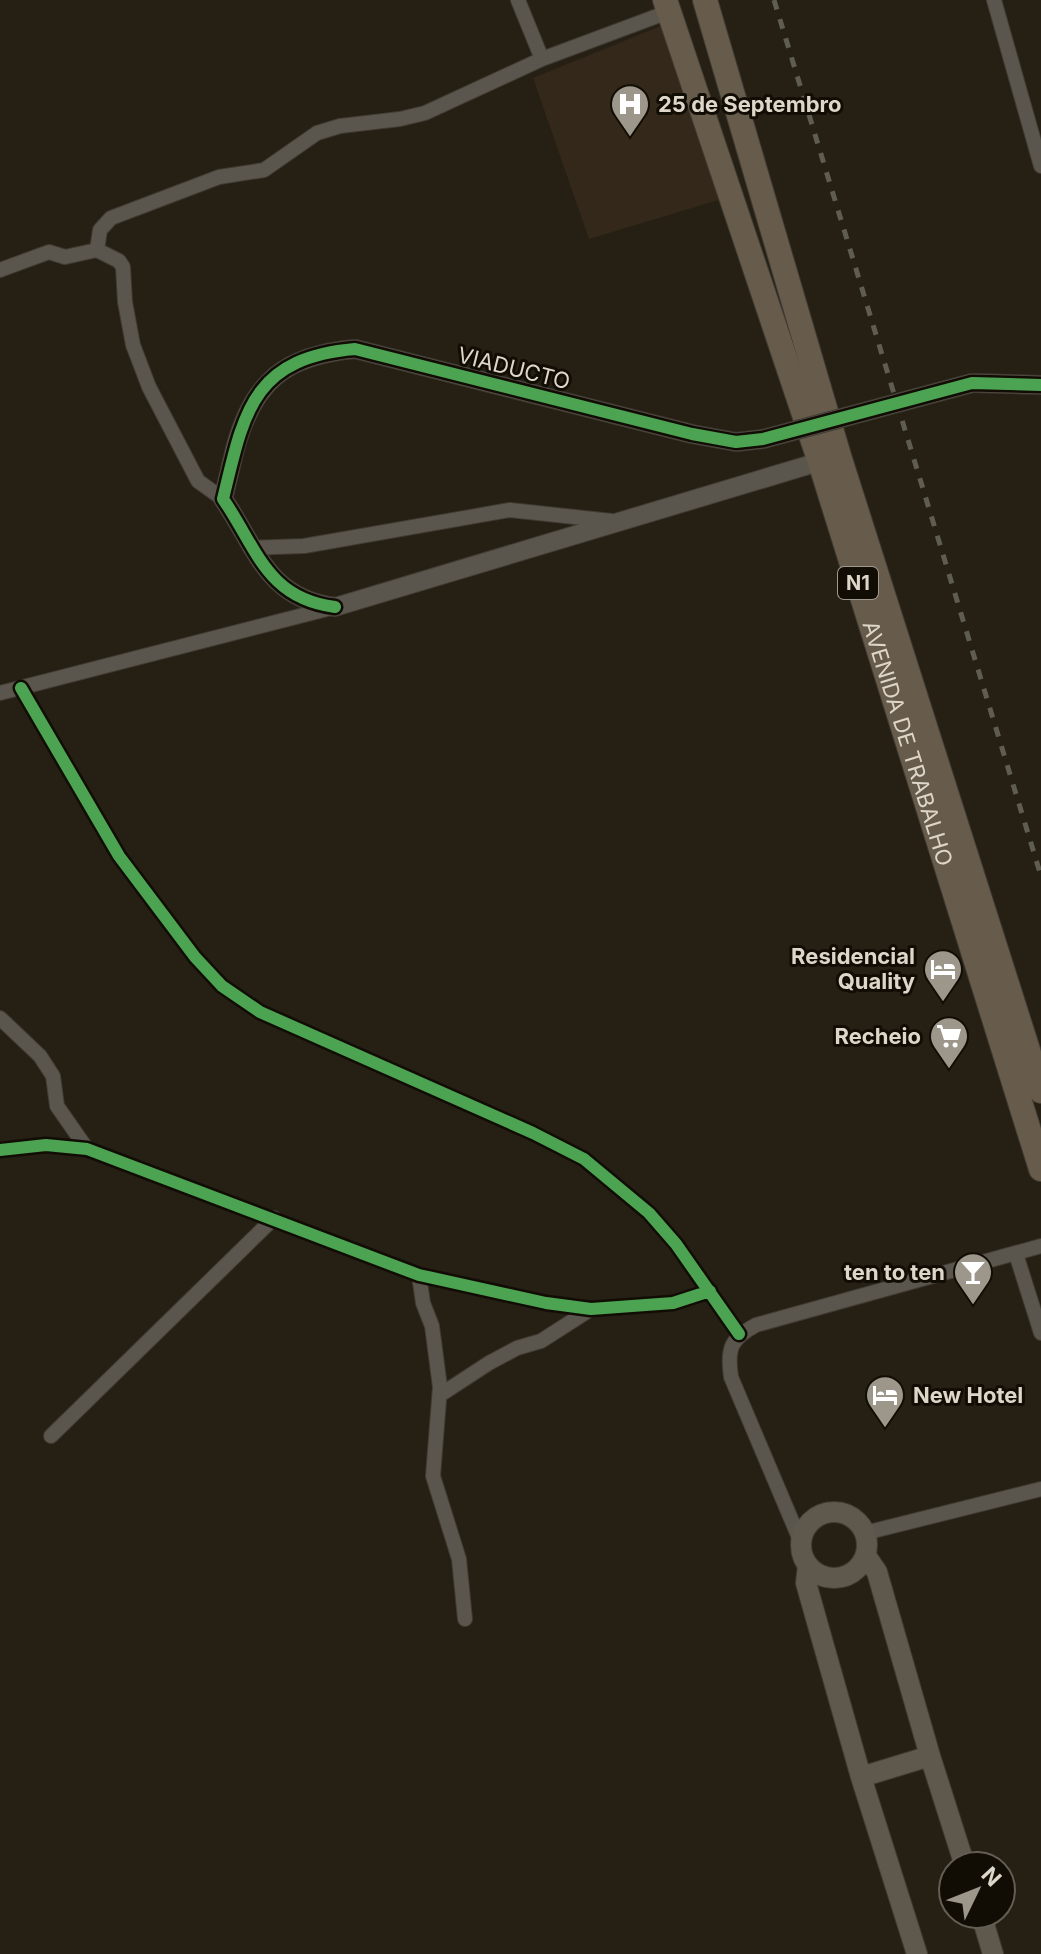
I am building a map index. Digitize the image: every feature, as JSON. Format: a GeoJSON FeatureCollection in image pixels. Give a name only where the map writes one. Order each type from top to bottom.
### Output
{"type":"FeatureCollection","features":[{"type":"Feature","properties":{"kind":"highway","name":"AVENIDA DE TRABALHO"},"geometry":{"type":"LineString","coordinates":[[705,0],[787,278],[830,459],[1041,1169]]}},
{"type":"Feature","properties":{"kind":"highway","name":"AVENIDA DE TRABALHO"},"geometry":{"type":"LineString","coordinates":[[667,6],[830,459],[1041,1091]]}},
{"type":"Feature","properties":{"kind":"main road"},"geometry":{"type":"LineString","coordinates":[[866,1556],[857,1570],[838,1579],[818,1575],[803,1560],[800,1540],[810,1521],[829,1512],[850,1516],[865,1533],[866,1556],[877,1572],[960,1850]]}},
{"type":"Feature","properties":{"kind":"main road"},"geometry":{"type":"LineString","coordinates":[[808,1565],[806,1583],[861,1777],[917,1954]]}},
{"type":"Feature","properties":{"kind":"main road"},"geometry":{"type":"LineString","coordinates":[[861,1777],[930,1756]]}},
{"type":"Feature","properties":{"kind":"main road"},"geometry":{"type":"LineString","coordinates":[[986,1930],[993,1954]]}},
{"type":"Feature","properties":{"kind":"street"},"geometry":{"type":"LineString","coordinates":[[518,0],[542,59]]}},
{"type":"Feature","properties":{"kind":"street"},"geometry":{"type":"LineString","coordinates":[[994,0],[1041,166]]}},
{"type":"Feature","properties":{"kind":"street"},"geometry":{"type":"LineString","coordinates":[[97,250],[100,230],[111,218],[219,177],[264,170],[317,133],[340,126],[425,113],[667,6]]}},
{"type":"Feature","properties":{"kind":"street"},"geometry":{"type":"LineString","coordinates":[[0,270],[49,252],[65,257],[97,250],[121,263],[133,345],[149,387],[198,481],[223,499],[238,521],[250,548],[273,579],[294,595],[313,604],[335,607]]}},
{"type":"Feature","properties":{"kind":"street","name":"VIADUCTO"},"geometry":{"type":"LineString","coordinates":[[223,499],[240,428],[252,402],[293,364],[323,352],[355,349],[692,434],[736,442],[763,439],[972,383],[1041,385]]}},
{"type":"Feature","properties":{"kind":"street"},"geometry":{"type":"LineString","coordinates":[[0,693],[335,607],[830,459]]}},
{"type":"Feature","properties":{"kind":"street"},"geometry":{"type":"LineString","coordinates":[[250,548],[304,546],[510,510],[616,522]]}},
{"type":"Feature","properties":{"kind":"street"},"geometry":{"type":"LineString","coordinates":[[21,688],[119,856],[195,957],[222,986],[260,1012],[533,1133],[584,1159],[649,1213],[676,1244],[739,1334]]}},
{"type":"Feature","properties":{"kind":"street"},"geometry":{"type":"LineString","coordinates":[[0,1018],[40,1056],[53,1076],[57,1106],[87,1149]]}},
{"type":"Feature","properties":{"kind":"street"},"geometry":{"type":"LineString","coordinates":[[0,1150],[46,1145],[87,1149],[419,1275],[546,1303],[591,1309],[673,1303],[710,1291]]}},
{"type":"Feature","properties":{"kind":"street"},"geometry":{"type":"LineString","coordinates":[[51,1436],[274,1218]]}},
{"type":"Feature","properties":{"kind":"street"},"geometry":{"type":"LineString","coordinates":[[800,1540],[731,1377],[728,1356],[739,1334],[756,1325],[1041,1246]]}},
{"type":"Feature","properties":{"kind":"street"},"geometry":{"type":"LineString","coordinates":[[1016,1254],[1041,1333]]}},
{"type":"Feature","properties":{"kind":"street"},"geometry":{"type":"LineString","coordinates":[[419,1275],[423,1303],[432,1326],[440,1395],[433,1476],[459,1559],[465,1619]]}},
{"type":"Feature","properties":{"kind":"street"},"geometry":{"type":"LineString","coordinates":[[440,1395],[489,1363],[517,1348],[541,1341],[591,1309]]}},
{"type":"Feature","properties":{"kind":"street"},"geometry":{"type":"LineString","coordinates":[[865,1533],[1041,1489]]}},
{"type":"Feature","properties":{"kind":"shaded area","name":"25 de Septembro"},"geometry":{"type":"Polygon","coordinates":[[[668,23],[725,198],[589,239],[533,78],[668,23]]]}},
{"type":"Feature","properties":{"kind":"railway"},"geometry":{"type":"LineString","coordinates":[[774,0],[1041,876]]}},
{"type":"Feature","properties":{"kind":"cycle path"},"geometry":{"type":"LineString","coordinates":[[335,607],[312,602],[278,582],[255,552],[223,499],[238,440],[258,395],[274,377],[294,364],[321,354],[355,349],[692,434],[736,442],[763,439],[972,383],[1041,385]]}},
{"type":"Feature","properties":{"kind":"cycle path"},"geometry":{"type":"LineString","coordinates":[[21,688],[119,856],[195,957],[222,986],[260,1012],[533,1133],[584,1159],[649,1213],[676,1244],[739,1334]]}},
{"type":"Feature","properties":{"kind":"cycle path"},"geometry":{"type":"LineString","coordinates":[[0,1150],[46,1145],[87,1149],[419,1275],[546,1303],[591,1309],[673,1303],[710,1291]]}},
{"type":"Feature","properties":{"kind":"place","name":"25 de Septembro"},"geometry":{"type":"Point","coordinates":[630,138]}},
{"type":"Feature","properties":{"kind":"place","name":"Residencial Quality"},"geometry":{"type":"Point","coordinates":[943,1003]}},
{"type":"Feature","properties":{"kind":"place","name":"Recheio"},"geometry":{"type":"Point","coordinates":[949,1070]}},
{"type":"Feature","properties":{"kind":"place","name":"ten to ten"},"geometry":{"type":"Point","coordinates":[973,1306]}},
{"type":"Feature","properties":{"kind":"place","name":"New Hotel"},"geometry":{"type":"Point","coordinates":[885,1429]}}]}
